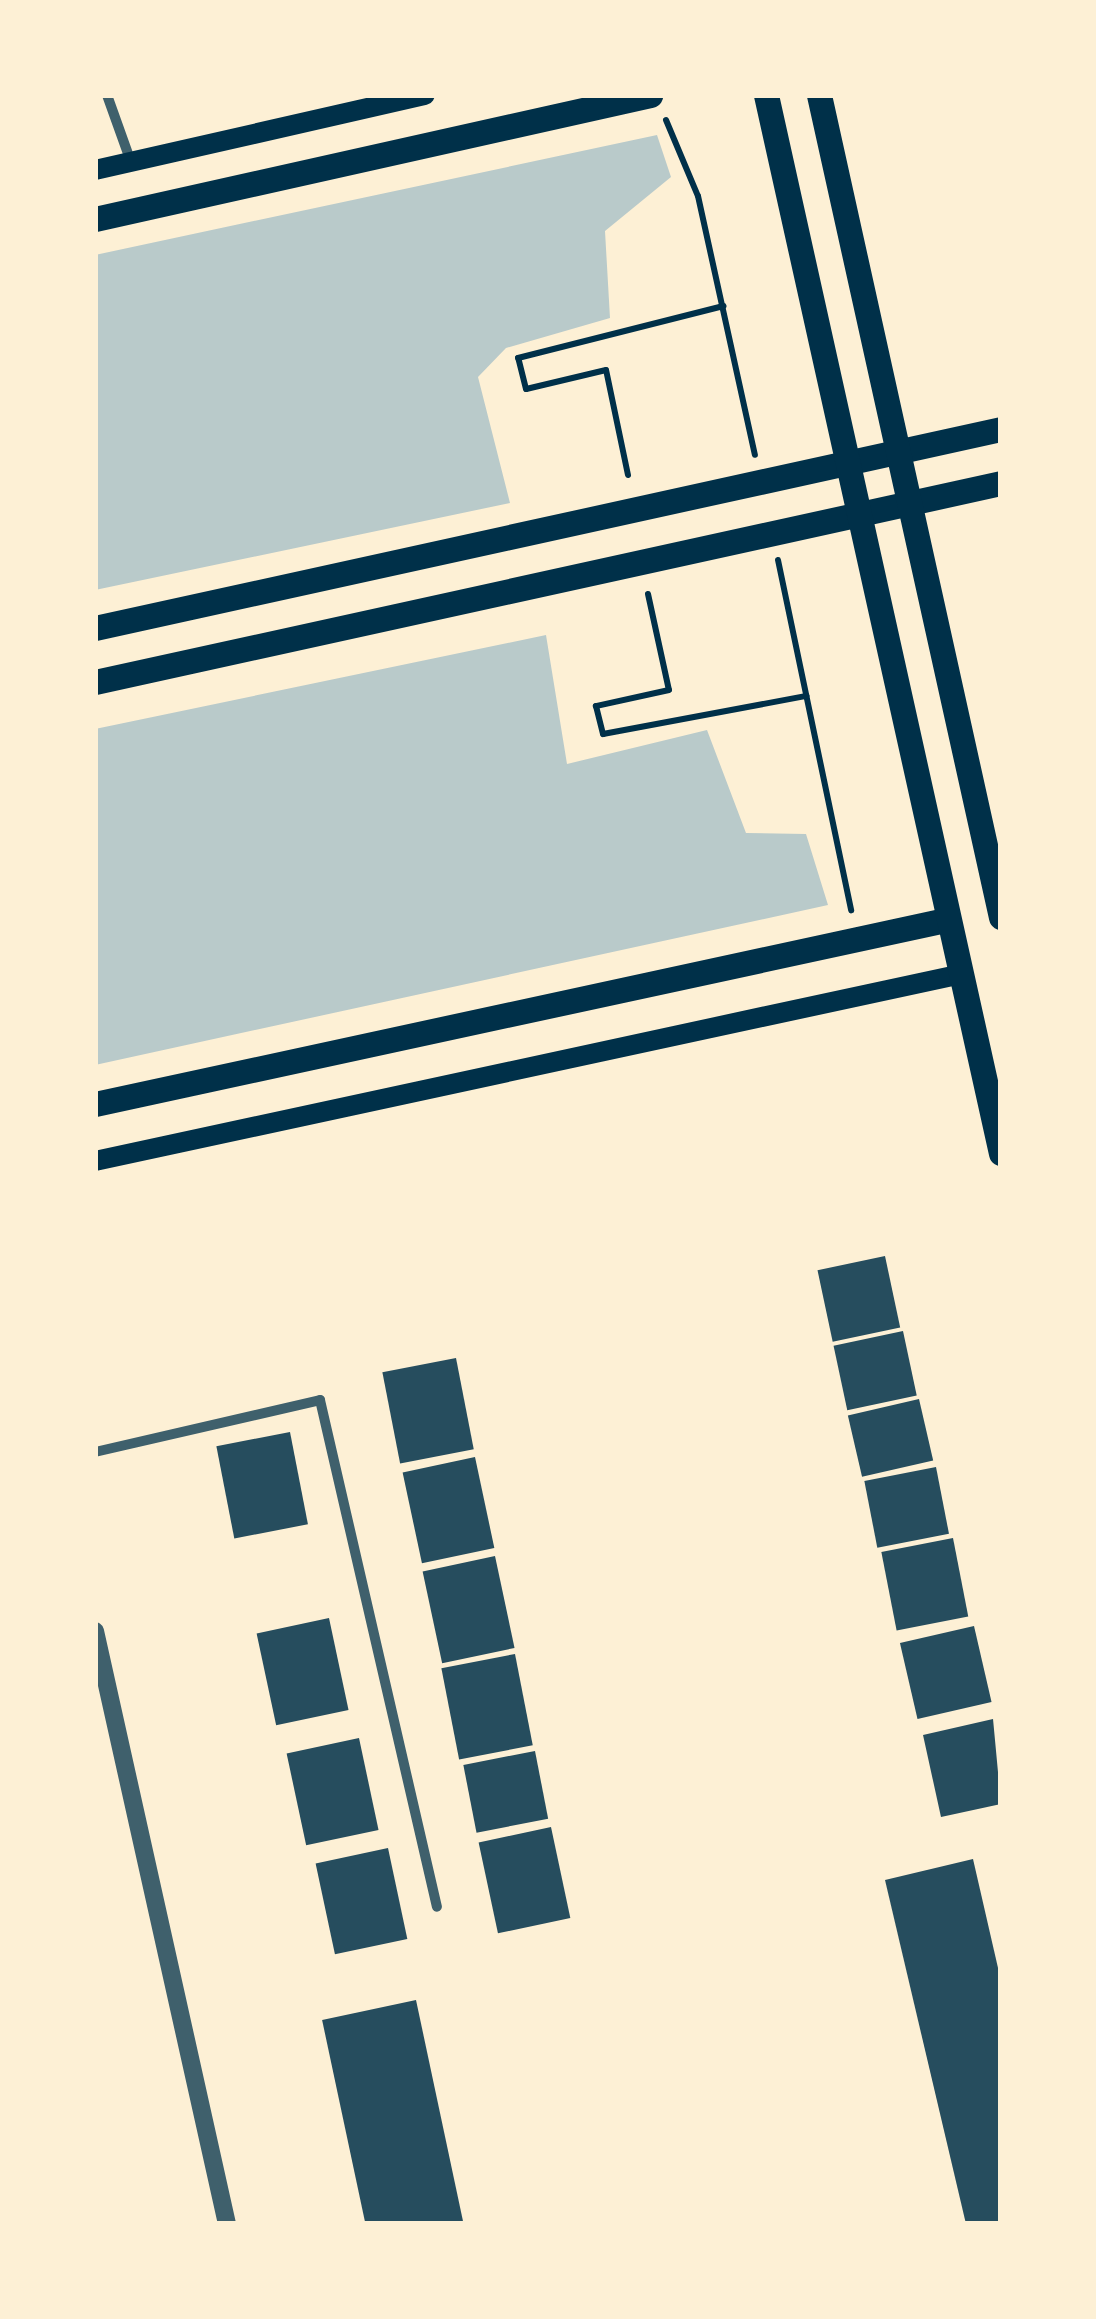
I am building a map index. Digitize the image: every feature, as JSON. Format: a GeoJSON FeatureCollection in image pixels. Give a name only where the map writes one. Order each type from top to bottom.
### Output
{"type":"FeatureCollection","features":[{"type":"Feature","properties":{"kind":"main road"},"geometry":{"type":"LineString","coordinates":[[95,170],[426,95]]}},
{"type":"Feature","properties":{"kind":"main road"},"geometry":{"type":"LineString","coordinates":[[95,219],[650,95]]}},
{"type":"Feature","properties":{"kind":"main road"},"geometry":{"type":"LineString","coordinates":[[766,95],[945,920],[1001,1153]]}},
{"type":"Feature","properties":{"kind":"main road"},"geometry":{"type":"LineString","coordinates":[[820,95],[1001,917]]}},
{"type":"Feature","properties":{"kind":"main road"},"geometry":{"type":"LineString","coordinates":[[95,628],[1001,429]]}},
{"type":"Feature","properties":{"kind":"main road"},"geometry":{"type":"LineString","coordinates":[[95,682],[1001,483]]}},
{"type":"Feature","properties":{"kind":"main road"},"geometry":{"type":"LineString","coordinates":[[95,1104],[945,920]]}},
{"type":"Feature","properties":{"kind":"main road"},"geometry":{"type":"LineString","coordinates":[[95,1161],[958,975]]}},
{"type":"Feature","properties":{"kind":"street"},"geometry":{"type":"LineString","coordinates":[[106,95],[131,162]]}},
{"type":"Feature","properties":{"kind":"street"},"geometry":{"type":"LineString","coordinates":[[95,1452],[320,1400],[437,1907]]}},
{"type":"Feature","properties":{"kind":"street"},"geometry":{"type":"LineString","coordinates":[[95,1630],[228,2224]]}},
{"type":"Feature","properties":{"kind":"path"},"geometry":{"type":"LineString","coordinates":[[628,475],[606,370],[526,389],[518,358],[724,306]]}},
{"type":"Feature","properties":{"kind":"path"},"geometry":{"type":"LineString","coordinates":[[648,594],[669,690],[596,706],[603,734],[806,696]]}},
{"type":"Feature","properties":{"kind":"shaded area"},"geometry":{"type":"Polygon","coordinates":[[[657,135],[671,177],[605,231],[610,318],[506,348],[478,377],[510,503],[95,590],[95,255],[657,135]]]}},
{"type":"Feature","properties":{"kind":"shaded area"},"geometry":{"type":"Polygon","coordinates":[[[546,635],[567,764],[707,730],[746,833],[806,834],[828,905],[95,1065],[95,729],[546,635]]]}},
{"type":"Feature","properties":{"kind":"building"},"geometry":{"type":"Polygon","coordinates":[[[885,1256],[900,1327],[833,1342],[818,1270],[885,1256]]]}},
{"type":"Feature","properties":{"kind":"building"},"geometry":{"type":"Polygon","coordinates":[[[903,1331],[917,1396],[847,1410],[834,1346],[903,1331]]]}},
{"type":"Feature","properties":{"kind":"building"},"geometry":{"type":"Polygon","coordinates":[[[456,1358],[474,1449],[400,1464],[382,1372],[456,1358]]]}},
{"type":"Feature","properties":{"kind":"building"},"geometry":{"type":"Polygon","coordinates":[[[919,1399],[933,1460],[862,1477],[848,1415],[919,1399]]]}},
{"type":"Feature","properties":{"kind":"building"},"geometry":{"type":"Polygon","coordinates":[[[290,1432],[308,1524],[234,1539],[216,1446],[290,1432]]]}},
{"type":"Feature","properties":{"kind":"building"},"geometry":{"type":"Polygon","coordinates":[[[475,1457],[494,1548],[422,1563],[403,1472],[475,1457]]]}},
{"type":"Feature","properties":{"kind":"building"},"geometry":{"type":"Polygon","coordinates":[[[936,1467],[949,1534],[877,1548],[864,1481],[936,1467]]]}},
{"type":"Feature","properties":{"kind":"building"},"geometry":{"type":"Polygon","coordinates":[[[953,1538],[968,1617],[897,1630],[881,1552],[953,1538]]]}},
{"type":"Feature","properties":{"kind":"building"},"geometry":{"type":"Polygon","coordinates":[[[495,1556],[515,1648],[442,1663],[423,1571],[495,1556]]]}},
{"type":"Feature","properties":{"kind":"building"},"geometry":{"type":"Polygon","coordinates":[[[329,1618],[349,1710],[276,1725],[257,1633],[329,1618]]]}},
{"type":"Feature","properties":{"kind":"building"},"geometry":{"type":"Polygon","coordinates":[[[974,1626],[992,1702],[917,1719],[900,1643],[974,1626]]]}},
{"type":"Feature","properties":{"kind":"building"},"geometry":{"type":"Polygon","coordinates":[[[515,1654],[533,1745],[459,1760],[441,1668],[515,1654]]]}},
{"type":"Feature","properties":{"kind":"building"},"geometry":{"type":"Polygon","coordinates":[[[993,1719],[1001,1804],[941,1817],[923,1735],[993,1719]]]}},
{"type":"Feature","properties":{"kind":"building"},"geometry":{"type":"Polygon","coordinates":[[[359,1738],[379,1830],[306,1845],[287,1753],[359,1738]]]}},
{"type":"Feature","properties":{"kind":"building"},"geometry":{"type":"Polygon","coordinates":[[[535,1751],[548,1819],[477,1833],[463,1765],[535,1751]]]}},
{"type":"Feature","properties":{"kind":"building"},"geometry":{"type":"Polygon","coordinates":[[[551,1827],[570,1918],[498,1933],[479,1842],[551,1827]]]}},
{"type":"Feature","properties":{"kind":"building"},"geometry":{"type":"Polygon","coordinates":[[[388,1848],[407,1939],[335,1954],[316,1863],[388,1848]]]}},
{"type":"Feature","properties":{"kind":"building"},"geometry":{"type":"Polygon","coordinates":[[[973,1859],[1001,1981],[1001,2224],[966,2224],[885,1880],[973,1859]]]}},
{"type":"Feature","properties":{"kind":"building"},"geometry":{"type":"Polygon","coordinates":[[[416,2000],[464,2224],[365,2224],[322,2020],[416,2000]]]}}]}
